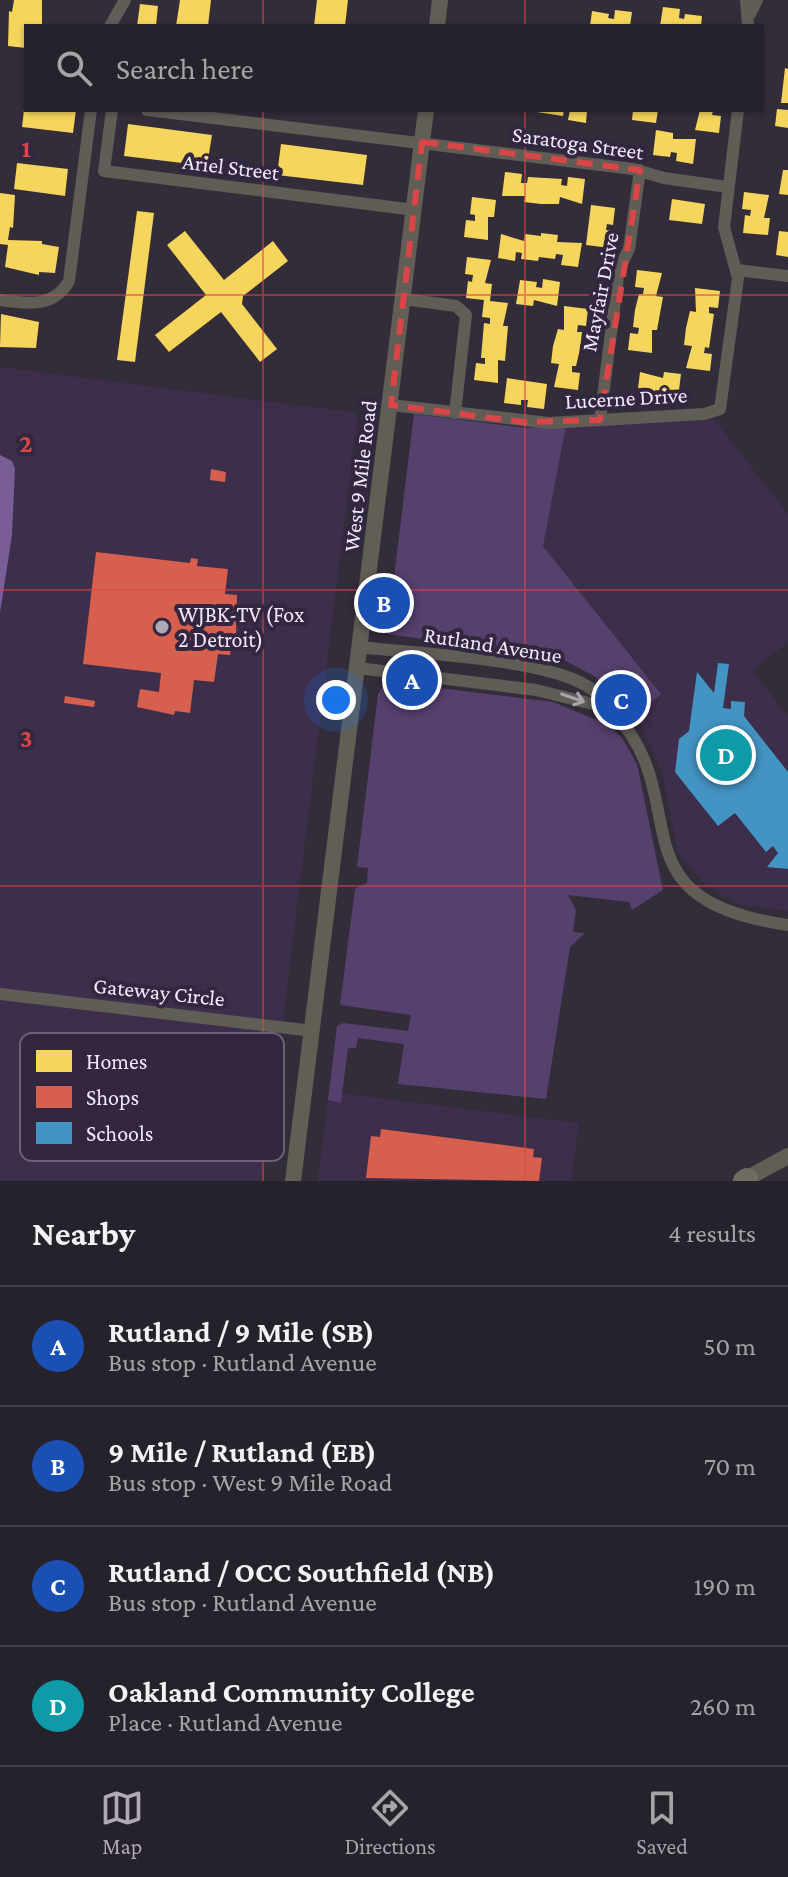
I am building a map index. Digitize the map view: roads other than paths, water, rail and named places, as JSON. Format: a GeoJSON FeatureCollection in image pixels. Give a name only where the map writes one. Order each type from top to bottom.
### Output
{"type":"FeatureCollection","features":[{"type":"Feature","properties":{"kind":"main road"},"geometry":{"type":"LineString","coordinates":[[437,24],[440,0]]}},
{"type":"Feature","properties":{"kind":"main road","name":"West 9 Mile Road"},"geometry":{"type":"LineString","coordinates":[[293,1181],[426,112]]}},
{"type":"Feature","properties":{"kind":"main road"},"geometry":{"type":"LineString","coordinates":[[744,1180],[788,1156]]}},
{"type":"Feature","properties":{"kind":"street"},"geometry":{"type":"LineString","coordinates":[[111,24],[125,0]]}},
{"type":"Feature","properties":{"kind":"street"},"geometry":{"type":"LineString","coordinates":[[746,0],[749,20]]}},
{"type":"Feature","properties":{"kind":"street"},"geometry":{"type":"LineString","coordinates":[[749,20],[757,0]]}},
{"type":"Feature","properties":{"kind":"street"},"geometry":{"type":"LineString","coordinates":[[0,300],[23,303],[51,300],[63,291],[69,281],[91,112]]}},
{"type":"Feature","properties":{"kind":"street","name":"Ariel Street"},"geometry":{"type":"LineString","coordinates":[[112,112],[104,171],[415,210]]}},
{"type":"Feature","properties":{"kind":"street","name":"Ariel Street"},"geometry":{"type":"LineString","coordinates":[[164,112],[422,142]]}},
{"type":"Feature","properties":{"kind":"street"},"geometry":{"type":"LineString","coordinates":[[738,112],[724,227],[737,270],[788,276]]}},
{"type":"Feature","properties":{"kind":"street","name":"Saratoga Street"},"geometry":{"type":"LineString","coordinates":[[422,142],[640,170],[727,187]]}},
{"type":"Feature","properties":{"kind":"street","name":"Mayfair Drive"},"geometry":{"type":"LineString","coordinates":[[600,420],[619,269],[629,249],[640,170]]}},
{"type":"Feature","properties":{"kind":"street","name":"Lucerne Drive"},"geometry":{"type":"LineString","coordinates":[[391,405],[523,422],[704,414],[720,409],[737,270]]}},
{"type":"Feature","properties":{"kind":"street"},"geometry":{"type":"LineString","coordinates":[[403,299],[456,306],[466,315],[455,413]]}},
{"type":"Feature","properties":{"kind":"street","name":"Rutland Avenue"},"geometry":{"type":"LineString","coordinates":[[360,647],[530,668],[585,684],[601,695],[643,752],[663,844],[678,873],[698,894],[725,911],[788,925]]}},
{"type":"Feature","properties":{"kind":"street"},"geometry":{"type":"LineString","coordinates":[[482,683],[484,662]]}},
{"type":"Feature","properties":{"kind":"street","name":"Rutland Avenue"},"geometry":{"type":"LineString","coordinates":[[358,668],[527,689],[609,708]]}},
{"type":"Feature","properties":{"kind":"street"},"geometry":{"type":"LineString","coordinates":[[527,689],[530,668]]}},
{"type":"Feature","properties":{"kind":"street","name":"Gateway Circle"},"geometry":{"type":"LineString","coordinates":[[0,994],[313,1031]]}},
{"type":"Feature","properties":{"kind":"place","name":"9 Mile / Rutland (EB)"},"geometry":{"type":"Point","coordinates":[384,603]}},
{"type":"Feature","properties":{"kind":"place","name":"WJBK-TV (Fox 2 Detroit)"},"geometry":{"type":"Point","coordinates":[162,627]}},
{"type":"Feature","properties":{"kind":"place","name":"Rutland / 9 Mile (SB)"},"geometry":{"type":"Point","coordinates":[412,680]}},
{"type":"Feature","properties":{"kind":"place","name":"Rutland / OCC Southfield (NB)"},"geometry":{"type":"Point","coordinates":[621,700]}},
{"type":"Feature","properties":{"kind":"place","name":"Oakland Community College"},"geometry":{"type":"Point","coordinates":[726,755]}}]}
